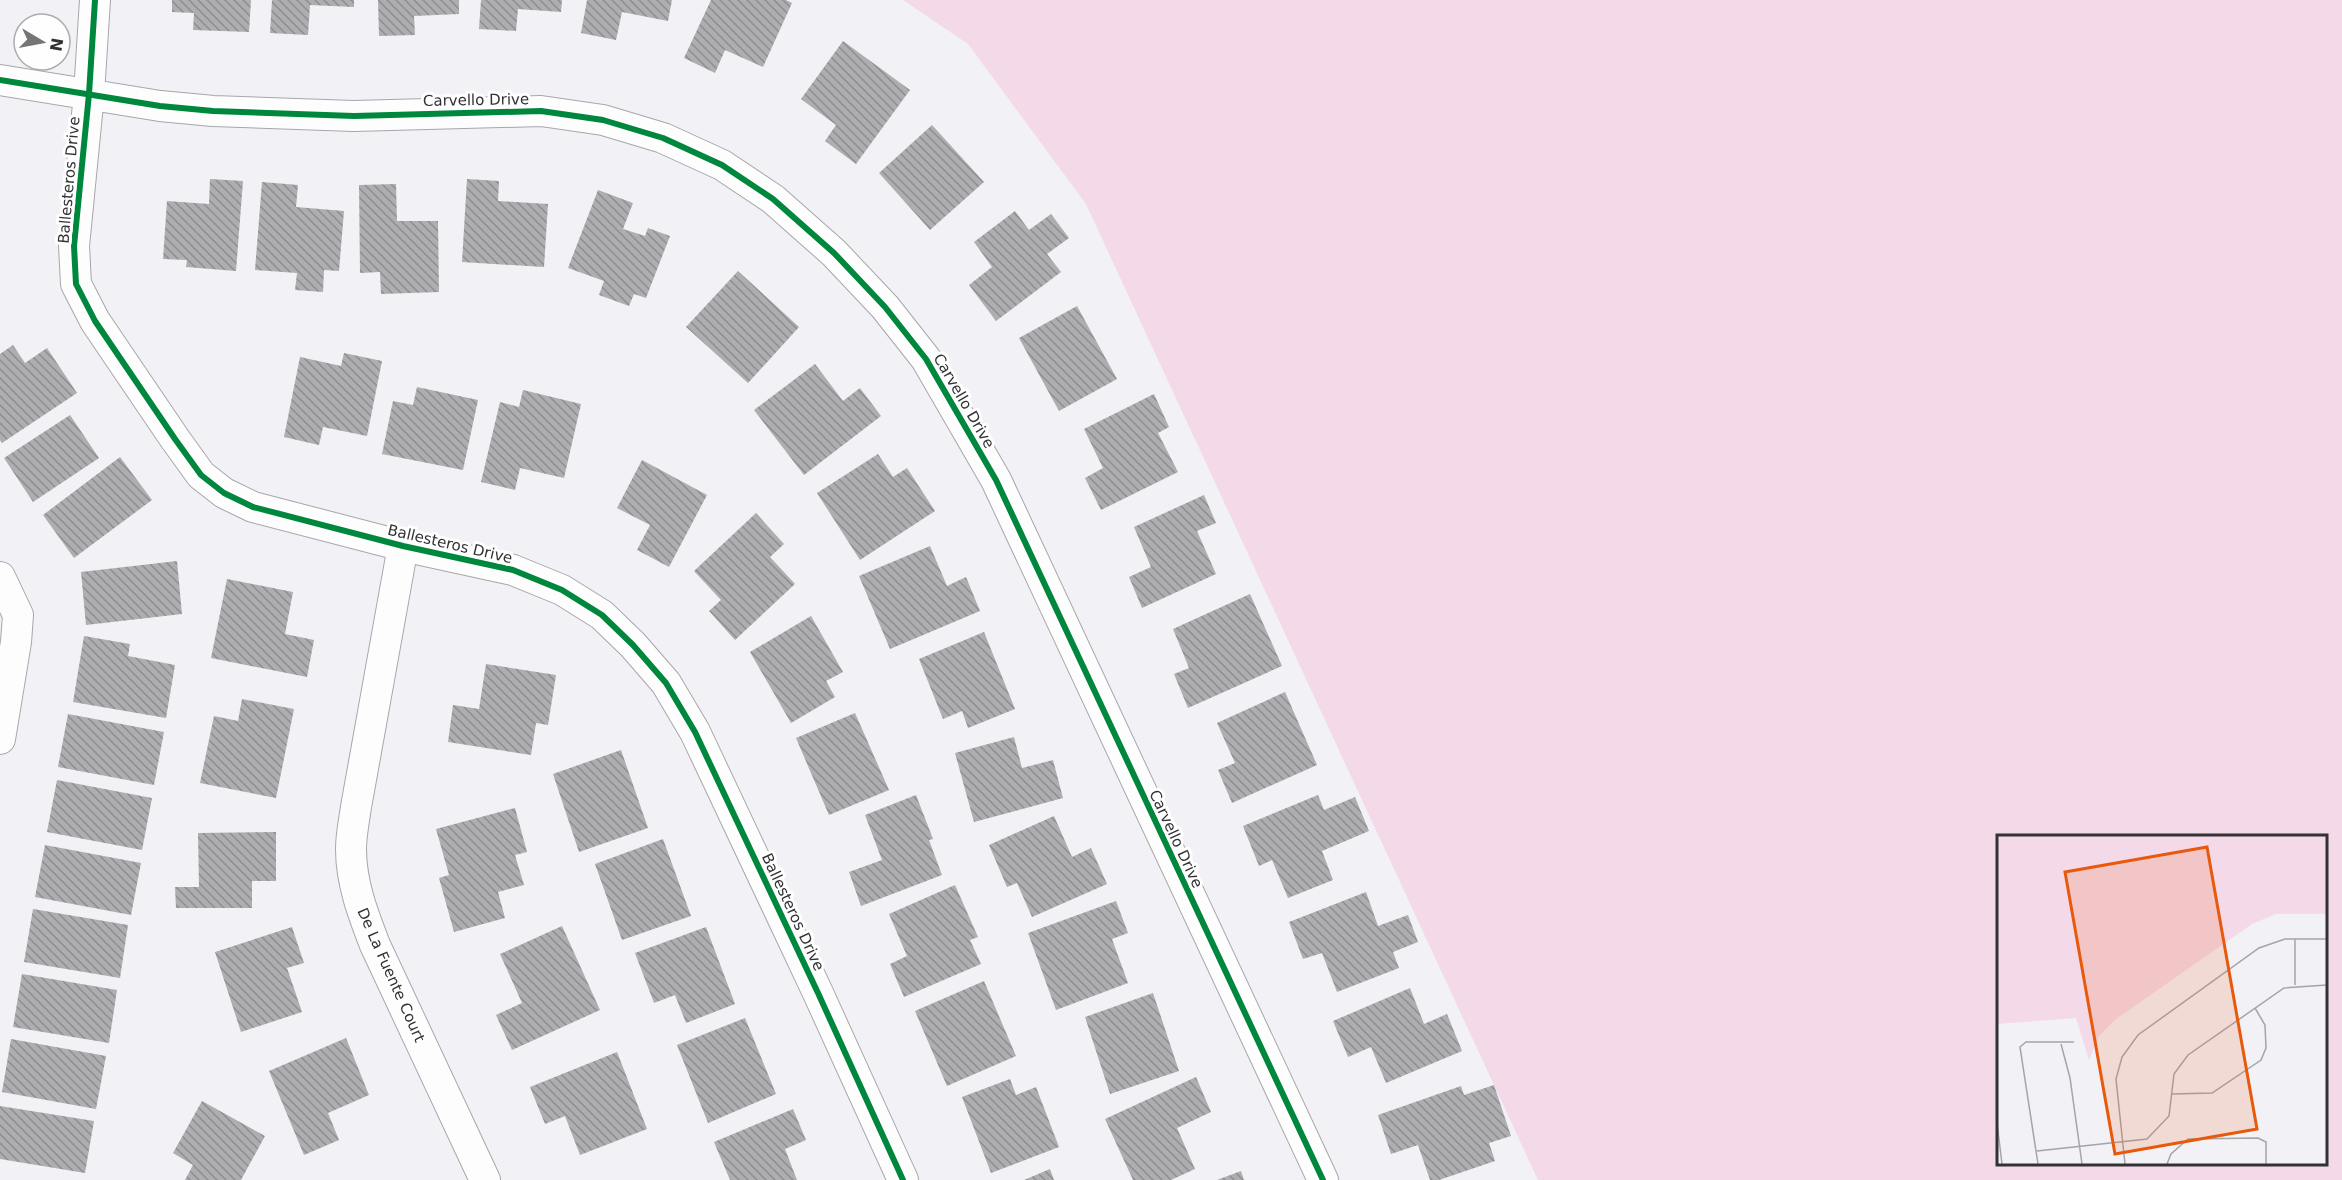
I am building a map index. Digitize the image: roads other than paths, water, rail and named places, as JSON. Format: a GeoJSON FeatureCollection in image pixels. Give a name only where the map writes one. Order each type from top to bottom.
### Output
{"type":"FeatureCollection","features":[{"type":"Feature","properties":{"kind":"street","name":"Ballesteros Drive"},"geometry":{"type":"LineString","coordinates":[[95,0],[89,94],[74,246],[76,284],[95,321],[175,439],[201,475],[224,493],[253,507],[403,546],[513,570],[562,590],[602,615],[633,645],[666,683],[695,732],[903,1180]]}},
{"type":"Feature","properties":{"kind":"street","name":"Carvello Drive"},"geometry":{"type":"LineString","coordinates":[[0,81],[160,106],[213,111],[354,116],[541,111],[603,120],[663,138],[722,165],[773,199],[834,253],[885,307],[926,359],[996,480],[1323,1180]]}},
{"type":"Feature","properties":{"kind":"street","name":"De La Fuente Court"},"geometry":{"type":"LineString","coordinates":[[403,546],[356,807],[351,848],[352,875],[360,906],[375,945],[485,1180]]}},
{"type":"Feature","properties":{"kind":"street"},"geometry":{"type":"LineString","coordinates":[[0,577],[18,615],[16,642],[0,739]]}}]}
